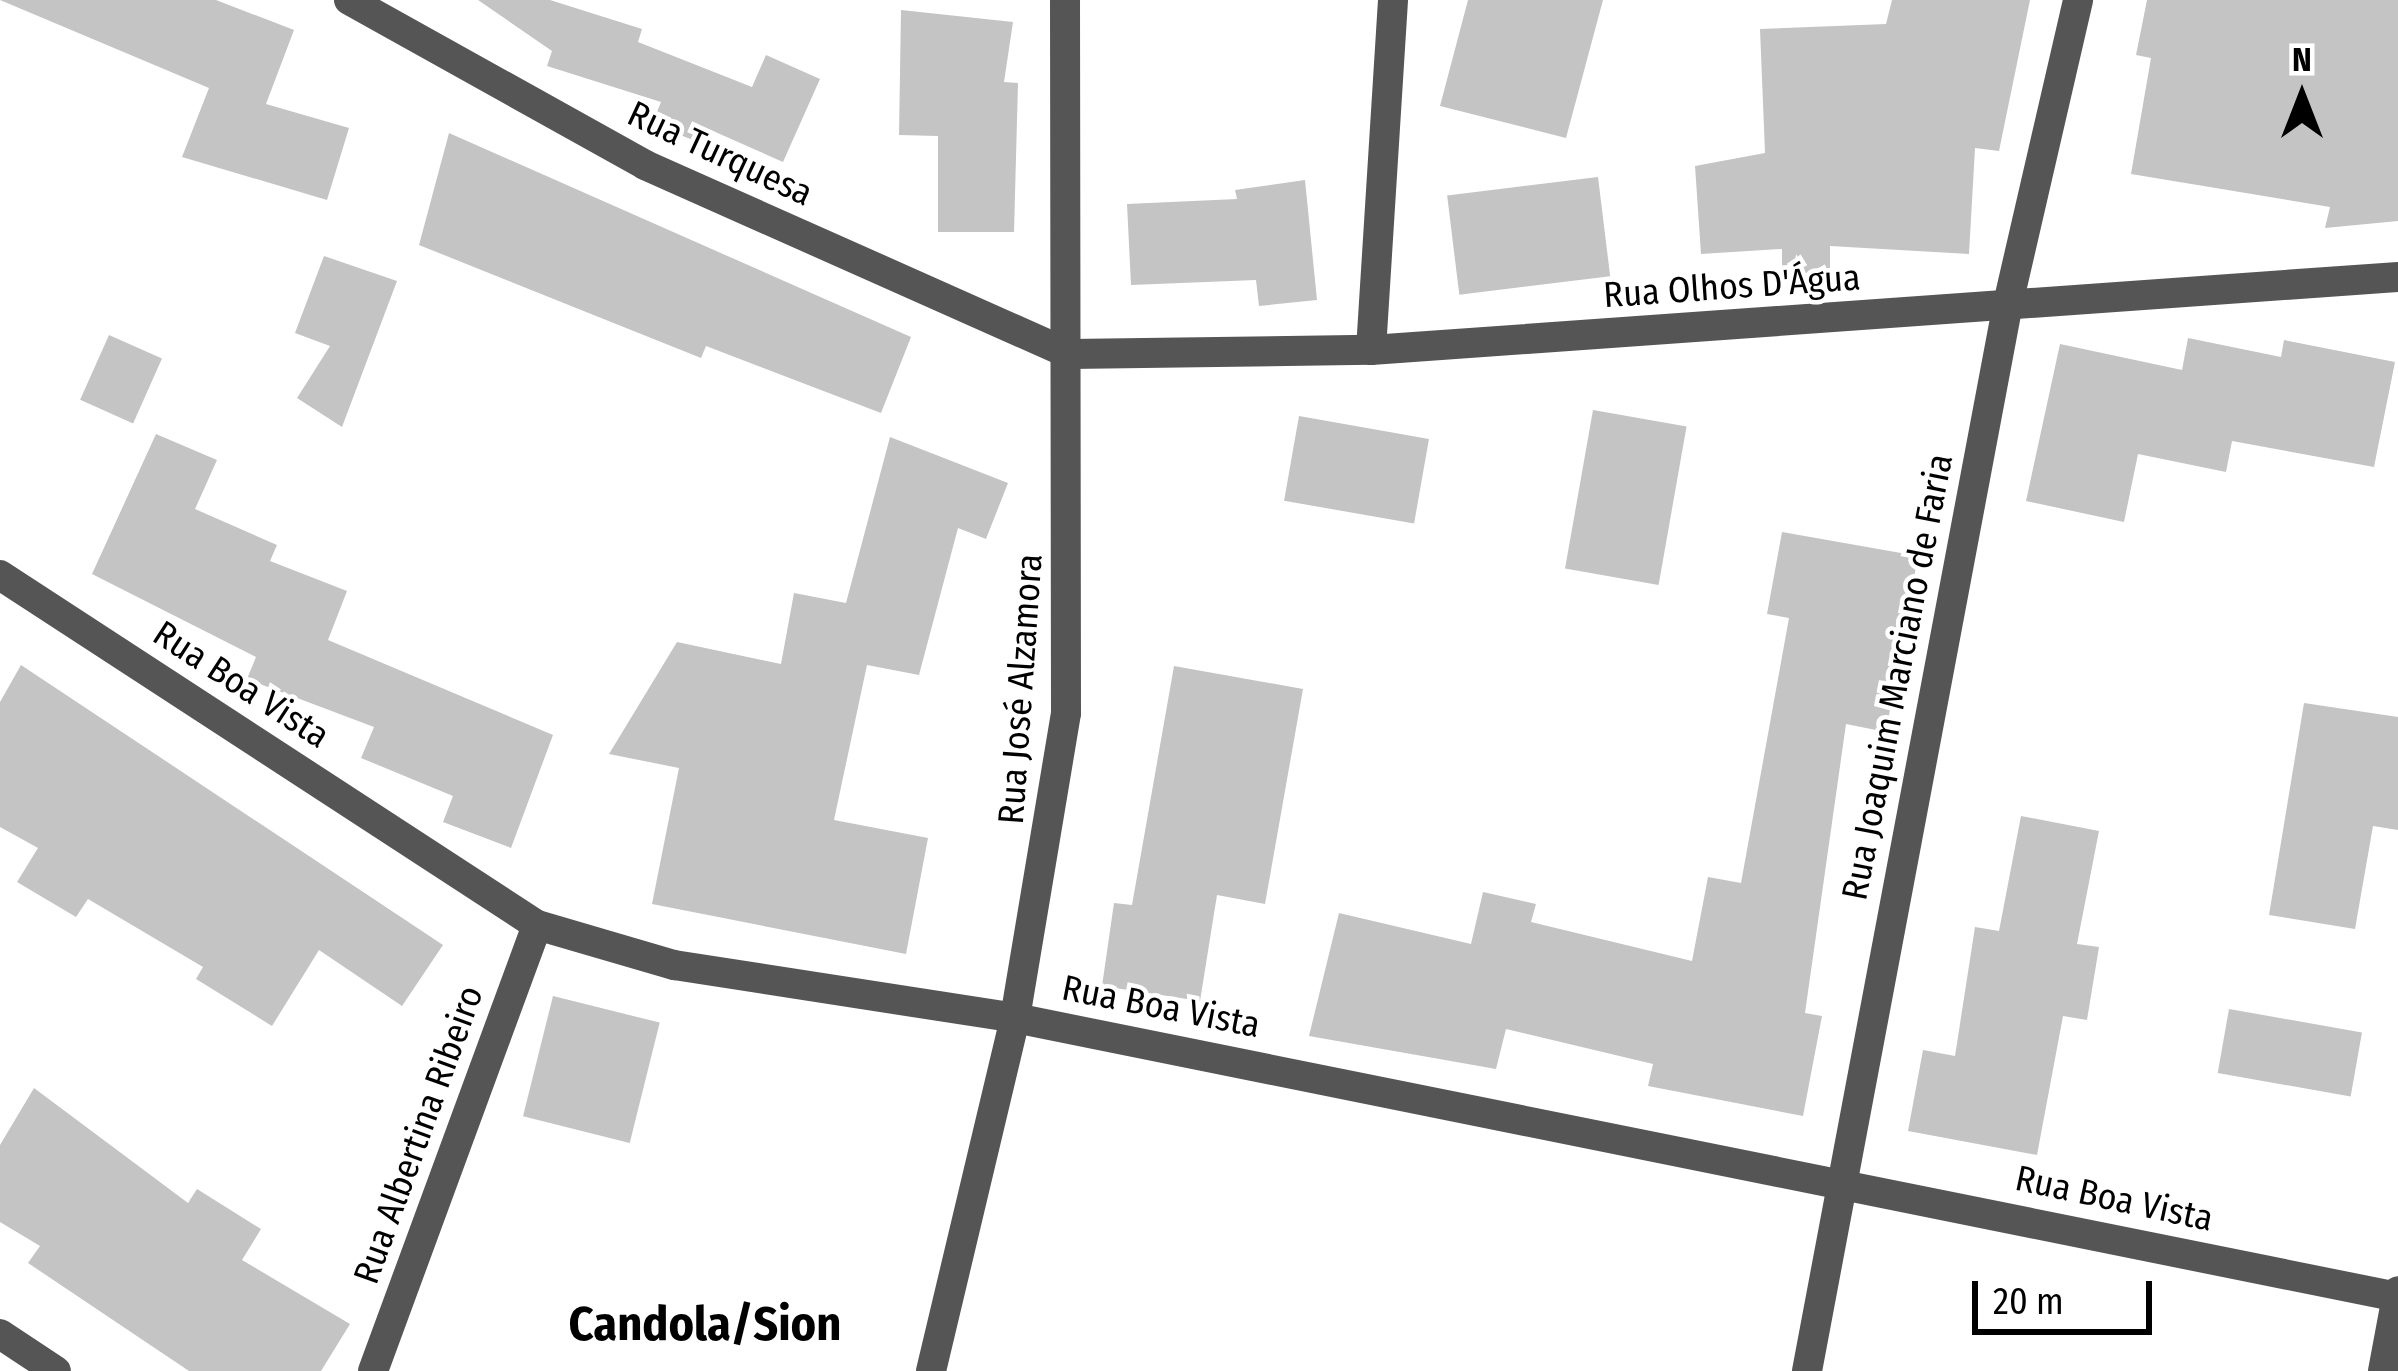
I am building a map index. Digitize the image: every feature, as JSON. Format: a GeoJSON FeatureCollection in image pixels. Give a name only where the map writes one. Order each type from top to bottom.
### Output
{"type":"FeatureCollection","features":[{"type":"Feature","properties":{"kind":"street","name":"Rua Turquesa"},"geometry":{"type":"LineString","coordinates":[[350,0],[645,165],[1070,354]]}},
{"type":"Feature","properties":{"kind":"street","name":"Rua José Alzamora"},"geometry":{"type":"LineString","coordinates":[[931,1371],[1015,1018],[1066,713],[1070,354],[1065,0]]}},
{"type":"Feature","properties":{"kind":"street"},"geometry":{"type":"LineString","coordinates":[[1371,350],[1393,0]]}},
{"type":"Feature","properties":{"kind":"street","name":"Rua Joaquim Marciano de Faria"},"geometry":{"type":"LineString","coordinates":[[1807,1371],[2007,308],[2078,0]]}},
{"type":"Feature","properties":{"kind":"street","name":"Rua Olhos D'Água"},"geometry":{"type":"LineString","coordinates":[[1070,354],[1371,350],[2398,277]]}},
{"type":"Feature","properties":{"kind":"street","name":"Rua Boa Vista"},"geometry":{"type":"LineString","coordinates":[[0,575],[537,926],[674,965],[1015,1018],[2398,1295]]}},
{"type":"Feature","properties":{"kind":"street","name":"Rua Albertina Ribeiro"},"geometry":{"type":"LineString","coordinates":[[373,1371],[537,926]]}},
{"type":"Feature","properties":{"kind":"street"},"geometry":{"type":"LineString","coordinates":[[2383,1371],[2398,1295]]}},
{"type":"Feature","properties":{"kind":"street"},"geometry":{"type":"LineString","coordinates":[[0,1334],[56,1371]]}},
{"type":"Feature","properties":{"kind":"building"},"geometry":{"type":"Polygon","coordinates":[[[0,0],[216,0],[294,30],[266,104],[349,128],[327,200],[182,157],[209,88],[0,0]]]}},
{"type":"Feature","properties":{"kind":"building"},"geometry":{"type":"Polygon","coordinates":[[[478,0],[550,0],[642,29],[638,42],[752,87],[766,55],[820,79],[783,162],[704,127],[698,142],[652,124],[661,102],[547,66],[552,51],[478,0]]]}},
{"type":"Feature","properties":{"kind":"building"},"geometry":{"type":"Polygon","coordinates":[[[1468,0],[1603,0],[1566,138],[1440,106],[1468,0]]]}},
{"type":"Feature","properties":{"kind":"building"},"geometry":{"type":"Polygon","coordinates":[[[1892,0],[2030,0],[1999,151],[1975,148],[1969,254],[1830,246],[1830,282],[1782,282],[1782,249],[1701,254],[1695,166],[1765,153],[1760,29],[1886,24],[1892,0]]]}},
{"type":"Feature","properties":{"kind":"building"},"geometry":{"type":"Polygon","coordinates":[[[2147,0],[2398,0],[2398,221],[2325,228],[2330,207],[2131,174],[2151,58],[2136,55],[2147,0]]]}},
{"type":"Feature","properties":{"kind":"building"},"geometry":{"type":"Polygon","coordinates":[[[901,10],[1013,22],[1004,82],[1018,83],[1014,232],[938,232],[938,136],[899,135],[901,10]]]}},
{"type":"Feature","properties":{"kind":"building"},"geometry":{"type":"Polygon","coordinates":[[[449,133],[911,337],[881,413],[706,346],[701,358],[419,245],[449,133]]]}},
{"type":"Feature","properties":{"kind":"building"},"geometry":{"type":"Polygon","coordinates":[[[1598,177],[1610,276],[1459,295],[1447,196],[1598,177]]]}},
{"type":"Feature","properties":{"kind":"building"},"geometry":{"type":"Polygon","coordinates":[[[1305,180],[1317,300],[1259,306],[1256,280],[1131,285],[1127,204],[1237,199],[1235,190],[1305,180]]]}},
{"type":"Feature","properties":{"kind":"building"},"geometry":{"type":"Polygon","coordinates":[[[324,256],[397,281],[342,427],[297,398],[330,346],[295,333],[324,256]]]}},
{"type":"Feature","properties":{"kind":"building"},"geometry":{"type":"Polygon","coordinates":[[[109,335],[162,359],[133,423],[80,400],[109,335]]]}},
{"type":"Feature","properties":{"kind":"building"},"geometry":{"type":"Polygon","coordinates":[[[2188,338],[2281,357],[2284,340],[2395,362],[2374,467],[2232,441],[2226,472],[2138,454],[2124,522],[2026,501],[2060,344],[2182,370],[2188,338]]]}},
{"type":"Feature","properties":{"kind":"building"},"geometry":{"type":"Polygon","coordinates":[[[1593,410],[1687,426],[1659,585],[1565,569],[1593,410]]]}},
{"type":"Feature","properties":{"kind":"building"},"geometry":{"type":"Polygon","coordinates":[[[1299,416],[1429,439],[1414,524],[1284,501],[1299,416]]]}},
{"type":"Feature","properties":{"kind":"building"},"geometry":{"type":"Polygon","coordinates":[[[156,434],[217,460],[195,509],[277,545],[270,561],[347,591],[328,640],[553,735],[511,848],[443,822],[453,796],[361,758],[374,727],[247,679],[256,657],[92,574],[156,434]]]}},
{"type":"Feature","properties":{"kind":"building"},"geometry":{"type":"Polygon","coordinates":[[[890,437],[1008,483],[986,539],[958,528],[919,675],[867,665],[834,820],[928,838],[906,954],[652,904],[679,768],[609,754],[677,642],[781,664],[794,593],[846,603],[890,437]]]}},
{"type":"Feature","properties":{"kind":"building"},"geometry":{"type":"Polygon","coordinates":[[[1782,532],[1918,556],[1886,732],[1846,724],[1805,1013],[1822,1016],[1803,1116],[1648,1086],[1653,1064],[1506,1029],[1496,1069],[1309,1036],[1339,913],[1471,944],[1483,892],[1536,904],[1531,922],[1692,961],[1708,877],[1741,883],[1789,618],[1767,614],[1782,532]]]}},
{"type":"Feature","properties":{"kind":"building"},"geometry":{"type":"Polygon","coordinates":[[[21,665],[443,945],[402,1006],[319,950],[272,1026],[196,979],[203,967],[88,899],[76,917],[17,882],[38,848],[0,827],[0,702],[21,665]]]}},
{"type":"Feature","properties":{"kind":"building"},"geometry":{"type":"Polygon","coordinates":[[[1174,666],[1303,689],[1265,904],[1217,895],[1200,1001],[1102,986],[1114,903],[1132,905],[1174,666]]]}},
{"type":"Feature","properties":{"kind":"building"},"geometry":{"type":"Polygon","coordinates":[[[2304,703],[2398,717],[2398,830],[2373,826],[2355,929],[2269,915],[2304,703]]]}},
{"type":"Feature","properties":{"kind":"building"},"geometry":{"type":"Polygon","coordinates":[[[2021,816],[2099,831],[2077,944],[2099,947],[2087,1020],[2063,1016],[2037,1155],[1908,1131],[1923,1050],[1955,1056],[1975,927],[1999,931],[2021,816]]]}},
{"type":"Feature","properties":{"kind":"building"},"geometry":{"type":"Polygon","coordinates":[[[553,996],[660,1023],[630,1143],[523,1116],[553,996]]]}},
{"type":"Feature","properties":{"kind":"building"},"geometry":{"type":"Polygon","coordinates":[[[2229,1009],[2362,1032],[2351,1096],[2218,1073],[2229,1009]]]}},
{"type":"Feature","properties":{"kind":"building"},"geometry":{"type":"Polygon","coordinates":[[[34,1088],[188,1203],[197,1189],[261,1229],[242,1260],[350,1324],[321,1371],[189,1371],[28,1263],[40,1246],[0,1222],[0,1145],[34,1088]]]}},
{"type":"Feature","properties":{"kind":"district","name":"Candola/Sion"},"geometry":{"type":"Point","coordinates":[705,1325]}}]}
